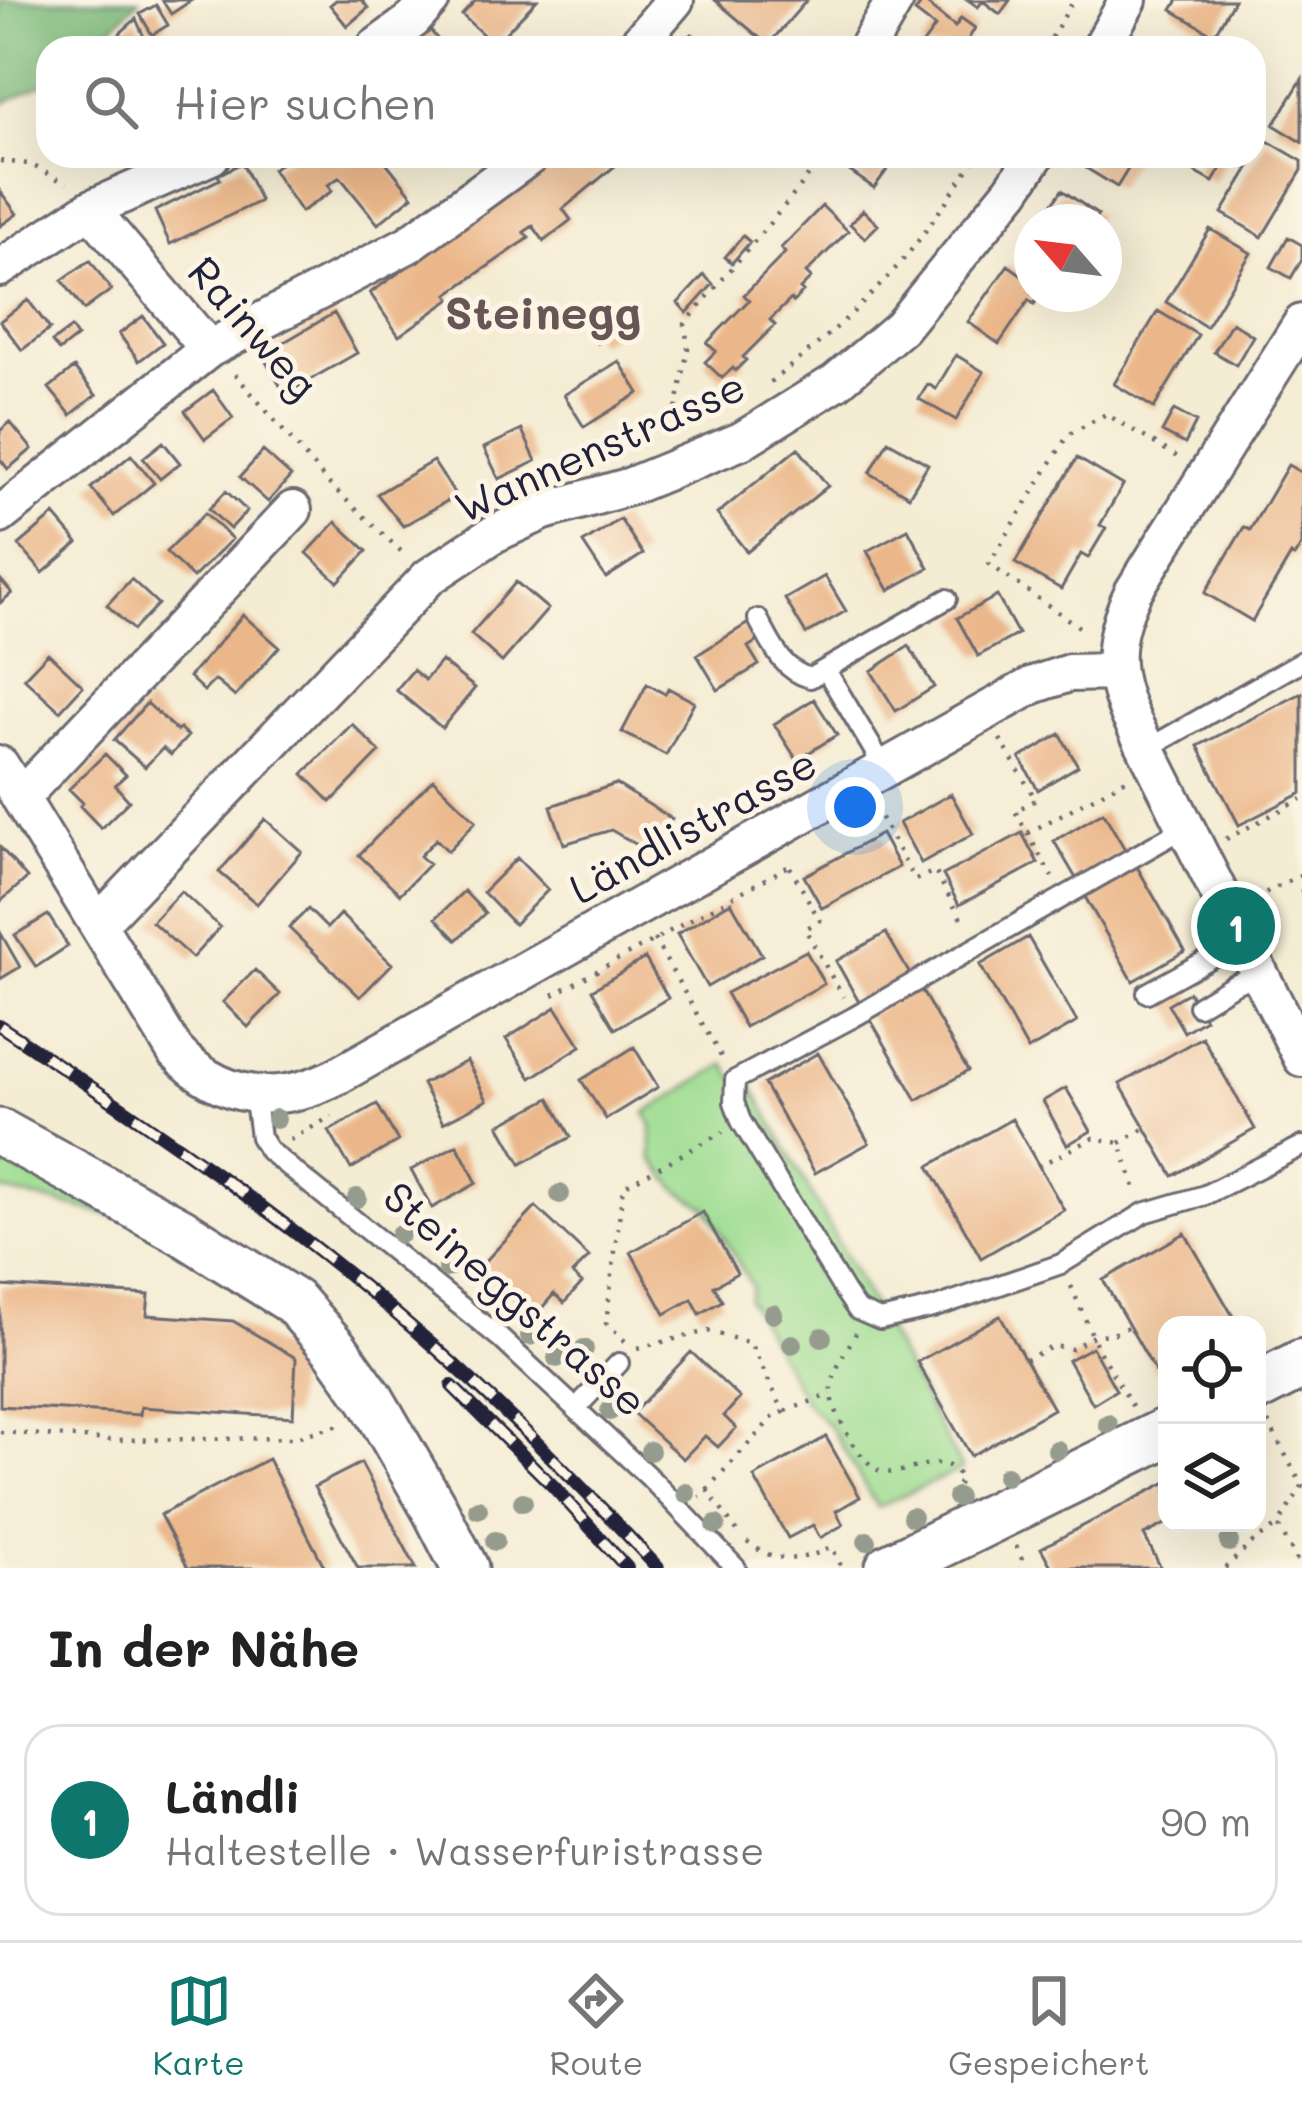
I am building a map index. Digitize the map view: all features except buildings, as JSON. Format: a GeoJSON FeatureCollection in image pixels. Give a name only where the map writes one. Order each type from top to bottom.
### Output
{"type":"FeatureCollection","features":[{"type":"Feature","properties":{"kind":"main road"},"geometry":{"type":"LineString","coordinates":[[1266,1392],[1302,1364]]}},
{"type":"Feature","properties":{"kind":"main road"},"geometry":{"type":"LineString","coordinates":[[890,1568],[1153,1424]]}},
{"type":"Feature","properties":{"kind":"street"},"geometry":{"type":"LineString","coordinates":[[391,36],[431,0]]}},
{"type":"Feature","properties":{"kind":"street"},"geometry":{"type":"LineString","coordinates":[[644,36],[675,0]]}},
{"type":"Feature","properties":{"kind":"street"},"geometry":{"type":"LineString","coordinates":[[874,36],[895,0]]}},
{"type":"Feature","properties":{"kind":"street"},"geometry":{"type":"LineString","coordinates":[[1108,36],[1128,0]]}},
{"type":"Feature","properties":{"kind":"street"},"geometry":{"type":"LineString","coordinates":[[0,268],[90,209],[184,168]]}},
{"type":"Feature","properties":{"kind":"street"},"geometry":{"type":"LineString","coordinates":[[0,515],[209,349],[409,244],[514,168]]}},
{"type":"Feature","properties":{"kind":"street","name":"Wannenstrasse"},"geometry":{"type":"LineString","coordinates":[[98,924],[429,577],[494,534],[544,511],[631,487],[741,441],[836,382],[901,328],[1027,168]]}},
{"type":"Feature","properties":{"kind":"street","name":"Rainweg"},"geometry":{"type":"LineString","coordinates":[[90,209],[209,349]]}},
{"type":"Feature","properties":{"kind":"street"},"geometry":{"type":"LineString","coordinates":[[1302,323],[1132,592],[1117,637],[1115,672],[1150,756],[1302,1058]]}},
{"type":"Feature","properties":{"kind":"street"},"geometry":{"type":"LineString","coordinates":[[21,797],[293,509]]}},
{"type":"Feature","properties":{"kind":"street","name":"Ländlistrasse"},"geometry":{"type":"LineString","coordinates":[[254,1094],[282,1095],[322,1084],[1034,685],[1058,675],[1115,672]]}},
{"type":"Feature","properties":{"kind":"street"},"geometry":{"type":"LineString","coordinates":[[0,765],[176,1051],[209,1079],[254,1094]]}},
{"type":"Feature","properties":{"kind":"street"},"geometry":{"type":"LineString","coordinates":[[0,1132],[181,1231],[294,1302],[371,1399],[466,1568]]}},
{"type":"Feature","properties":{"kind":"lane"},"geometry":{"type":"LineString","coordinates":[[758,619],[783,663],[810,678],[947,599]]}},
{"type":"Feature","properties":{"kind":"lane"},"geometry":{"type":"LineString","coordinates":[[1150,756],[1302,661]]}},
{"type":"Feature","properties":{"kind":"lane"},"geometry":{"type":"LineString","coordinates":[[826,670],[874,776]]}},
{"type":"Feature","properties":{"kind":"lane"},"geometry":{"type":"LineString","coordinates":[[1193,840],[1064,897],[735,1080],[734,1102],[741,1121],[857,1310],[880,1320],[933,1308],[1061,1264],[1144,1213],[1205,1195],[1302,1146]]}},
{"type":"Feature","properties":{"kind":"lane"},"geometry":{"type":"LineString","coordinates":[[1147,993],[1236,926]]}},
{"type":"Feature","properties":{"kind":"lane"},"geometry":{"type":"LineString","coordinates":[[1198,1006],[1260,974]]}},
{"type":"Feature","properties":{"kind":"lane","name":"Steineggstrasse"},"geometry":{"type":"LineString","coordinates":[[254,1094],[260,1137],[269,1151],[430,1279],[577,1407],[736,1568]]}},
{"type":"Feature","properties":{"kind":"lane"},"geometry":{"type":"LineString","coordinates":[[577,1407],[619,1363]]}},
{"type":"Feature","properties":{"kind":"path"},"geometry":{"type":"LineString","coordinates":[[1052,36],[1074,0]]}},
{"type":"Feature","properties":{"kind":"path"},"geometry":{"type":"LineString","coordinates":[[0,161],[36,167]]}},
{"type":"Feature","properties":{"kind":"path"},"geometry":{"type":"LineString","coordinates":[[38,168],[64,182],[90,209]]}},
{"type":"Feature","properties":{"kind":"path"},"geometry":{"type":"LineString","coordinates":[[696,424],[682,431],[675,415],[688,350],[686,324],[813,168]]}},
{"type":"Feature","properties":{"kind":"path"},"geometry":{"type":"LineString","coordinates":[[759,390],[896,267],[968,168]]}},
{"type":"Feature","properties":{"kind":"path","name":"Rainweg"},"geometry":{"type":"LineString","coordinates":[[209,349],[327,482],[429,577]]}},
{"type":"Feature","properties":{"kind":"path"},"geometry":{"type":"LineString","coordinates":[[1079,627],[989,564],[1068,435],[1106,414],[1206,475]]}},
{"type":"Feature","properties":{"kind":"path"},"geometry":{"type":"LineString","coordinates":[[985,713],[1036,800],[1016,811],[1064,897]]}},
{"type":"Feature","properties":{"kind":"path"},"geometry":{"type":"LineString","coordinates":[[1028,832],[1150,756]]}},
{"type":"Feature","properties":{"kind":"path"},"geometry":{"type":"LineString","coordinates":[[874,776],[915,880],[935,871],[976,947]]}},
{"type":"Feature","properties":{"kind":"path"},"geometry":{"type":"LineString","coordinates":[[1193,840],[1302,799]]}},
{"type":"Feature","properties":{"kind":"path"},"geometry":{"type":"LineString","coordinates":[[770,834],[820,921],[805,929],[854,1017]]}},
{"type":"Feature","properties":{"kind":"path"},"geometry":{"type":"LineString","coordinates":[[1236,926],[1302,874]]}},
{"type":"Feature","properties":{"kind":"path"},"geometry":{"type":"LineString","coordinates":[[637,909],[735,1080]]}},
{"type":"Feature","properties":{"kind":"path"},"geometry":{"type":"LineString","coordinates":[[741,1121],[623,1187],[606,1322],[632,1349],[708,1331],[750,1343],[784,1412]]}},
{"type":"Feature","properties":{"kind":"path"},"geometry":{"type":"LineString","coordinates":[[1039,1166],[1094,1138],[1120,1143],[1145,1128]]}},
{"type":"Feature","properties":{"kind":"path"},"geometry":{"type":"LineString","coordinates":[[1120,1143],[1144,1213]]}},
{"type":"Feature","properties":{"kind":"path"},"geometry":{"type":"LineString","coordinates":[[1061,1264],[1093,1336],[1153,1424]]}},
{"type":"Feature","properties":{"kind":"path"},"geometry":{"type":"LineString","coordinates":[[857,1310],[856,1334],[841,1357],[831,1394],[850,1441],[869,1464],[885,1473],[933,1463],[947,1465],[961,1480],[951,1494]]}},
{"type":"Feature","properties":{"kind":"path"},"geometry":{"type":"LineString","coordinates":[[1025,1360],[1054,1346],[1072,1348],[1093,1336],[1130,1326]]}},
{"type":"Feature","properties":{"kind":"path"},"geometry":{"type":"LineString","coordinates":[[684,1514],[774,1416],[831,1394]]}},
{"type":"Feature","properties":{"kind":"path"},"geometry":{"type":"LineString","coordinates":[[0,1432],[110,1440],[292,1438],[336,1426],[371,1399]]}},
{"type":"Feature","properties":{"kind":"path"},"geometry":{"type":"LineString","coordinates":[[1225,1568],[1278,1526],[1302,1486],[1266,1411]]}},
{"type":"Feature","properties":{"kind":"path"},"geometry":{"type":"LineString","coordinates":[[707,1490],[738,1533],[756,1548],[789,1560],[832,1546],[842,1568]]}},
{"type":"Feature","properties":{"kind":"path"},"geometry":{"type":"LineString","coordinates":[[1278,1526],[1301,1568]]}},
{"type":"Feature","properties":{"kind":"green space"},"geometry":{"type":"Polygon","coordinates":[[[0,0],[139,0],[103,36],[36,36],[36,87],[0,105],[0,0]]]}},
{"type":"Feature","properties":{"kind":"green space"},"geometry":{"type":"Polygon","coordinates":[[[725,1064],[735,1080],[746,1075],[962,1469],[877,1507],[831,1428],[806,1403],[748,1299],[752,1287],[707,1208],[678,1190],[652,1159],[652,1125],[646,1113],[725,1064]]]}},
{"type":"Feature","properties":{"kind":"green space"},"geometry":{"type":"Polygon","coordinates":[[[0,1151],[119,1217],[0,1190],[0,1151]]]}},
{"type":"Feature","properties":{"kind":"railway"},"geometry":{"type":"LineString","coordinates":[[0,1026],[220,1177],[389,1308],[508,1415],[658,1568]]}},
{"type":"Feature","properties":{"kind":"railway"},"geometry":{"type":"LineString","coordinates":[[452,1386],[627,1568]]}},
{"type":"Feature","properties":{"kind":"place","name":"Ländli"},"geometry":{"type":"Point","coordinates":[1236,926]}},
{"type":"Feature","properties":{"kind":"district","name":"Steinegg"},"geometry":{"type":"Point","coordinates":[543,313]}}]}
